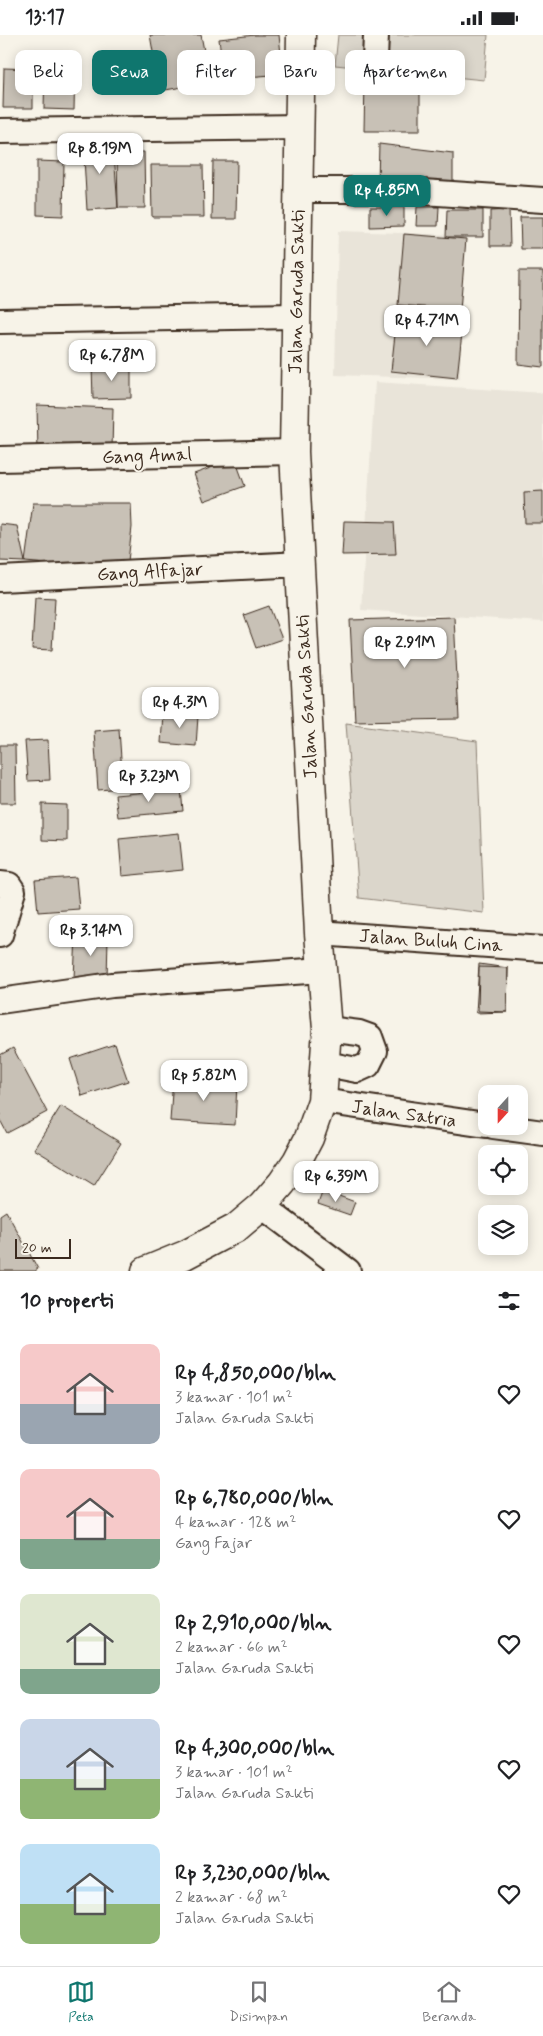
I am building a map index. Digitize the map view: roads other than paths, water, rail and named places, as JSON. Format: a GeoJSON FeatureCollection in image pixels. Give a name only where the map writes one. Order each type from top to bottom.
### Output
{"type":"FeatureCollection","features":[{"type":"Feature","properties":{"kind":"highway","name":"Jalan Garuda Sakti"},"geometry":{"type":"LineString","coordinates":[[146,1271],[188,1263],[262,1206],[282,1183],[297,1161],[309,1138],[322,1101],[327,1029],[319,933],[294,452],[295,316],[302,35]]}},
{"type":"Feature","properties":{"kind":"street"},"geometry":{"type":"LineString","coordinates":[[375,50],[376,35]]}},
{"type":"Feature","properties":{"kind":"street"},"geometry":{"type":"LineString","coordinates":[[0,131],[300,127]]}},
{"type":"Feature","properties":{"kind":"street"},"geometry":{"type":"LineString","coordinates":[[298,189],[393,191],[543,200]]}},
{"type":"Feature","properties":{"kind":"street"},"geometry":{"type":"LineString","coordinates":[[0,321],[295,316]]}},
{"type":"Feature","properties":{"kind":"street","name":"Gang Amal"},"geometry":{"type":"LineString","coordinates":[[0,459],[294,452]]}},
{"type":"Feature","properties":{"kind":"street","name":"Gang Alfajar"},"geometry":{"type":"LineString","coordinates":[[0,579],[301,565]]}},
{"type":"Feature","properties":{"kind":"street"},"geometry":{"type":"LineString","coordinates":[[0,883],[9,885],[13,891],[0,935]]}},
{"type":"Feature","properties":{"kind":"street","name":"Jalan Buluh Cina"},"geometry":{"type":"LineString","coordinates":[[319,933],[543,949]]}},
{"type":"Feature","properties":{"kind":"street"},"geometry":{"type":"LineString","coordinates":[[0,1001],[112,985],[322,970]]}},
{"type":"Feature","properties":{"kind":"street"},"geometry":{"type":"LineString","coordinates":[[326,1064],[357,1070],[368,1065],[375,1051],[370,1037],[359,1033],[327,1029]]}},
{"type":"Feature","properties":{"kind":"street","name":"Jalan Satria"},"geometry":{"type":"LineString","coordinates":[[322,1101],[478,1124]]}},
{"type":"Feature","properties":{"kind":"street"},"geometry":{"type":"LineString","coordinates":[[528,1131],[543,1133]]}},
{"type":"Feature","properties":{"kind":"street"},"geometry":{"type":"LineString","coordinates":[[262,1206],[348,1271]]}}]}
